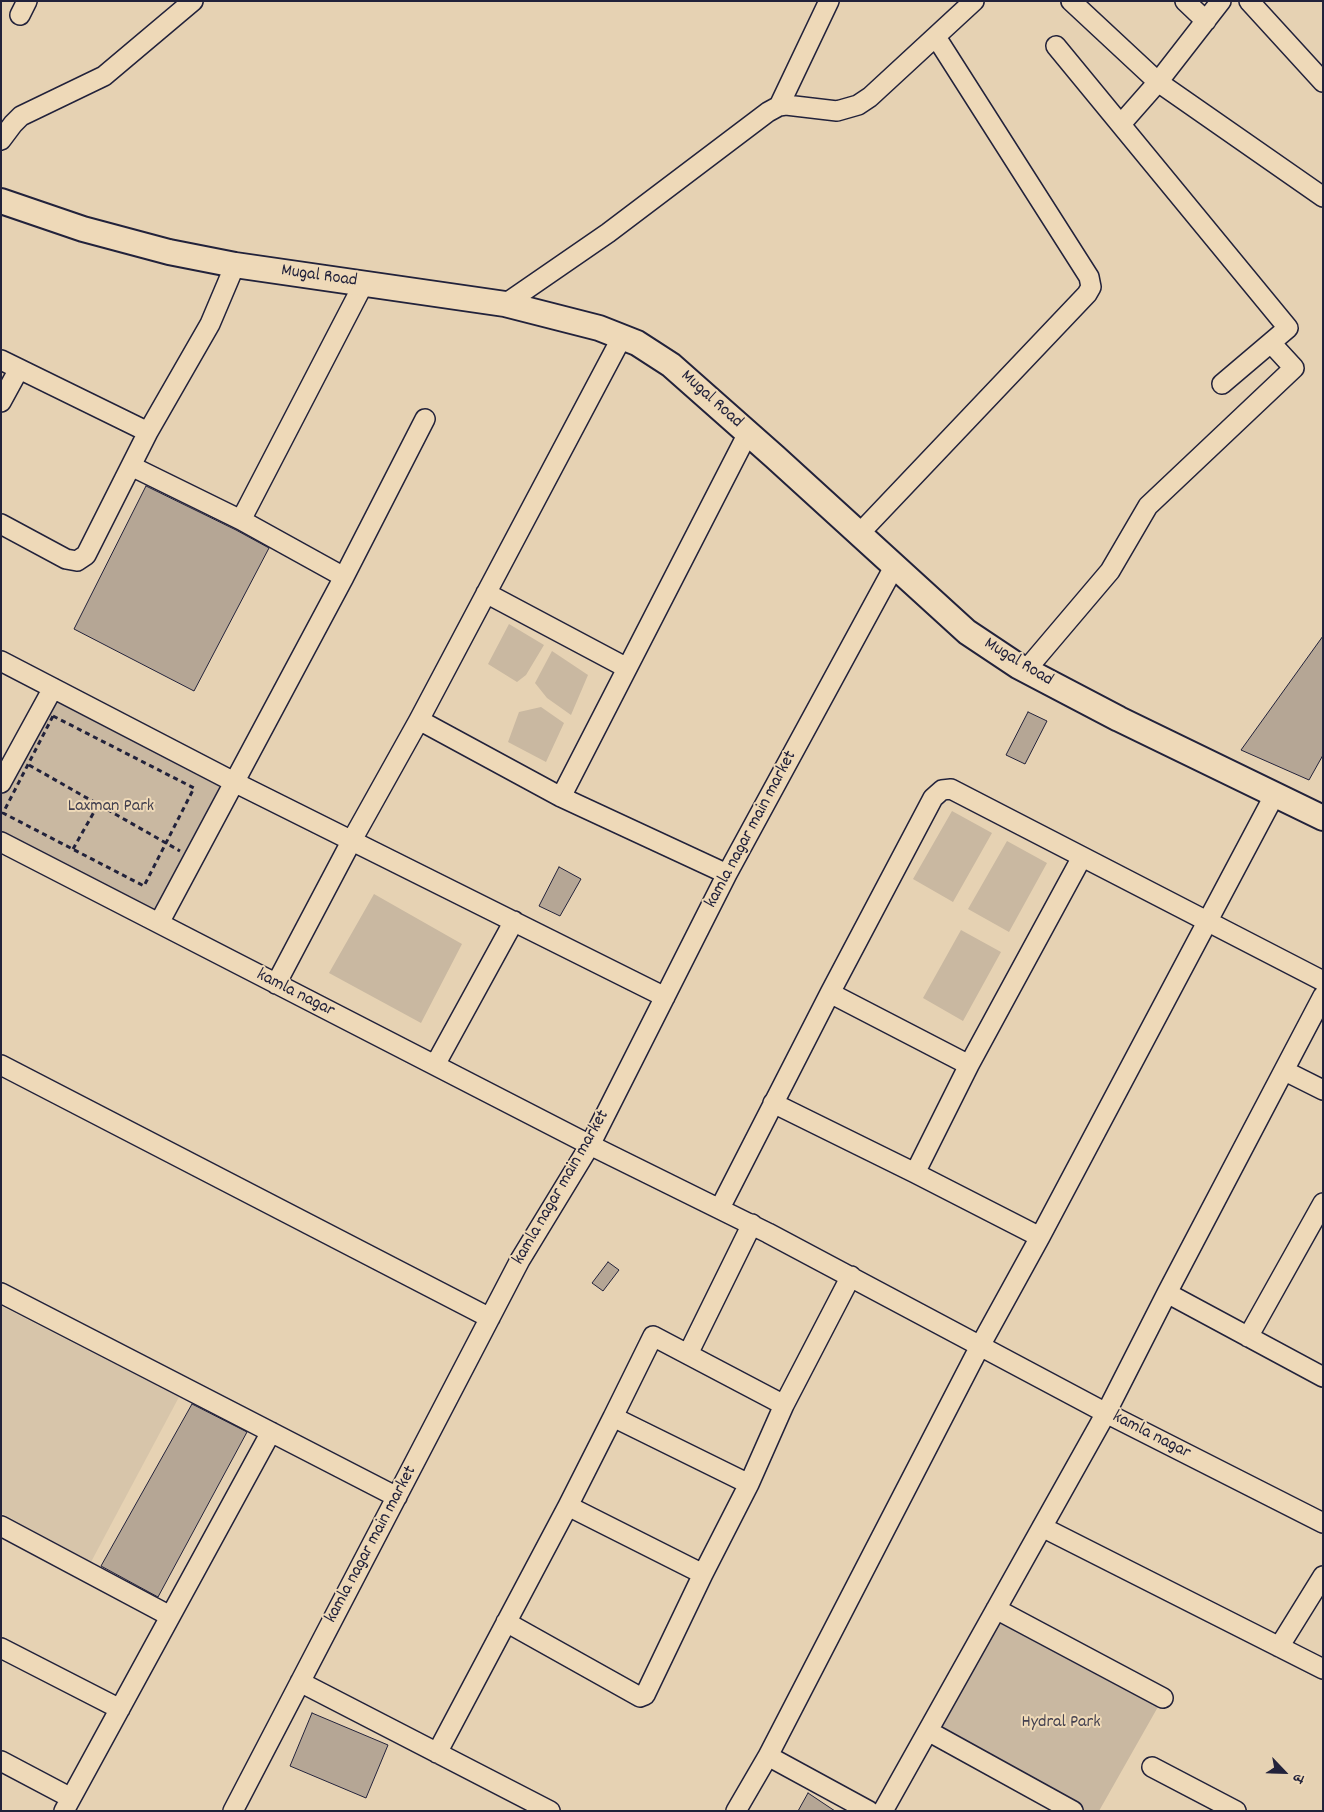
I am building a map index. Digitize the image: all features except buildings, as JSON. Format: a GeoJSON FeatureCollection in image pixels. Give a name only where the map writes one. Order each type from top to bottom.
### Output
{"type":"FeatureCollection","features":[{"type":"Feature","properties":{"kind":"street"},"geometry":{"type":"LineString","coordinates":[[1,140],[12,124],[21,116],[104,76],[192,1]]}},
{"type":"Feature","properties":{"kind":"street"},"geometry":{"type":"LineString","coordinates":[[780,106],[829,1]]}},
{"type":"Feature","properties":{"kind":"street"},"geometry":{"type":"LineString","coordinates":[[505,304],[608,233],[768,112],[780,106],[793,105],[837,111],[853,107],[870,97],[974,1]]}},
{"type":"Feature","properties":{"kind":"street"},"geometry":{"type":"LineString","coordinates":[[1071,1],[1158,82],[1323,198]]}},
{"type":"Feature","properties":{"kind":"street"},"geometry":{"type":"LineString","coordinates":[[1185,1],[1206,21]]}},
{"type":"Feature","properties":{"kind":"street"},"geometry":{"type":"LineString","coordinates":[[1121,124],[1158,82],[1220,1]]}},
{"type":"Feature","properties":{"kind":"street"},"geometry":{"type":"LineString","coordinates":[[1249,1],[1323,82]]}},
{"type":"Feature","properties":{"kind":"street"},"geometry":{"type":"LineString","coordinates":[[859,534],[1088,294],[1091,287],[1089,277],[936,37]]}},
{"type":"Feature","properties":{"kind":"street"},"geometry":{"type":"LineString","coordinates":[[1056,46],[1288,328],[1222,384]]}},
{"type":"Feature","properties":{"kind":"street","name":"Mugal Road"},"geometry":{"type":"LineString","coordinates":[[1,201],[83,229],[169,252],[235,266],[505,304],[599,328],[637,342],[671,365],[966,632],[1026,670],[1120,719],[1274,796],[1323,818]]}},
{"type":"Feature","properties":{"kind":"street"},"geometry":{"type":"LineString","coordinates":[[1,524],[66,558],[77,561],[86,555],[148,432],[210,324],[235,266]]}},
{"type":"Feature","properties":{"kind":"street"},"geometry":{"type":"LineString","coordinates":[[241,520],[364,284]]}},
{"type":"Feature","properties":{"kind":"street"},"geometry":{"type":"LineString","coordinates":[[276,984],[352,840],[419,720],[622,337]]}},
{"type":"Feature","properties":{"kind":"street"},"geometry":{"type":"LineString","coordinates":[[1026,670],[1110,571],[1148,506],[1294,368],[1271,343]]}},
{"type":"Feature","properties":{"kind":"street"},"geometry":{"type":"LineString","coordinates":[[1,360],[148,432]]}},
{"type":"Feature","properties":{"kind":"street"},"geometry":{"type":"LineString","coordinates":[[1,402],[19,369]]}},
{"type":"Feature","properties":{"kind":"street"},"geometry":{"type":"LineString","coordinates":[[159,923],[344,577],[425,419]]}},
{"type":"Feature","properties":{"kind":"street"},"geometry":{"type":"LineString","coordinates":[[561,797],[748,433]]}},
{"type":"Feature","properties":{"kind":"street"},"geometry":{"type":"LineString","coordinates":[[131,466],[241,520],[344,577]]}},
{"type":"Feature","properties":{"kind":"street","name":"kamla nagar main market"},"geometry":{"type":"LineString","coordinates":[[233,1811],[520,1260],[590,1145],[727,874],[894,566]]}},
{"type":"Feature","properties":{"kind":"street"},"geometry":{"type":"LineString","coordinates":[[486,594],[627,668]]}},
{"type":"Feature","properties":{"kind":"street"},"geometry":{"type":"LineString","coordinates":[[1,661],[234,782],[665,997]]}},
{"type":"Feature","properties":{"kind":"street"},"geometry":{"type":"LineString","coordinates":[[1,783],[53,688]]}},
{"type":"Feature","properties":{"kind":"street"},"geometry":{"type":"LineString","coordinates":[[419,720],[561,797],[727,874]]}},
{"type":"Feature","properties":{"kind":"street"},"geometry":{"type":"LineString","coordinates":[[720,1208],[830,993],[933,798],[942,790],[951,789],[1207,923],[1323,981]]}},
{"type":"Feature","properties":{"kind":"street"},"geometry":{"type":"LineString","coordinates":[[736,1811],[768,1756],[980,1346],[1040,1237],[1274,796]]}},
{"type":"Feature","properties":{"kind":"street","name":"kamla nagar"},"geometry":{"type":"LineString","coordinates":[[1,842],[590,1145],[752,1224],[1106,1413],[1323,1523]]}},
{"type":"Feature","properties":{"kind":"street"},"geometry":{"type":"LineString","coordinates":[[915,1173],[969,1065],[1082,857]]}},
{"type":"Feature","properties":{"kind":"street"},"geometry":{"type":"LineString","coordinates":[[435,1065],[514,921]]}},
{"type":"Feature","properties":{"kind":"street"},"geometry":{"type":"LineString","coordinates":[[830,993],[969,1065]]}},
{"type":"Feature","properties":{"kind":"street"},"geometry":{"type":"LineString","coordinates":[[883,1811],[1106,1413],[1323,996]]}},
{"type":"Feature","properties":{"kind":"street"},"geometry":{"type":"LineString","coordinates":[[1,1065],[490,1318]]}},
{"type":"Feature","properties":{"kind":"street"},"geometry":{"type":"LineString","coordinates":[[1285,1071],[1323,1090]]}},
{"type":"Feature","properties":{"kind":"street"},"geometry":{"type":"LineString","coordinates":[[773,1103],[1040,1237]]}},
{"type":"Feature","properties":{"kind":"street"},"geometry":{"type":"LineString","coordinates":[[1248,1337],[1323,1203]]}},
{"type":"Feature","properties":{"kind":"street"},"geometry":{"type":"LineString","coordinates":[[688,1354],[752,1224]]}},
{"type":"Feature","properties":{"kind":"street"},"geometry":{"type":"LineString","coordinates":[[506,1622],[640,1697],[645,1694],[749,1484],[784,1405],[851,1276]]}},
{"type":"Feature","properties":{"kind":"street"},"geometry":{"type":"LineString","coordinates":[[1,1293],[397,1497]]}},
{"type":"Feature","properties":{"kind":"street"},"geometry":{"type":"LineString","coordinates":[[1167,1293],[1323,1377]]}},
{"type":"Feature","properties":{"kind":"street"},"geometry":{"type":"LineString","coordinates":[[437,1753],[568,1506],[653,1336],[784,1405]]}},
{"type":"Feature","properties":{"kind":"street"},"geometry":{"type":"LineString","coordinates":[[613,1417],[749,1484]]}},
{"type":"Feature","properties":{"kind":"street"},"geometry":{"type":"LineString","coordinates":[[1,1761],[67,1805],[271,1432]]}},
{"type":"Feature","properties":{"kind":"street"},"geometry":{"type":"LineString","coordinates":[[568,1506],[703,1574]]}},
{"type":"Feature","properties":{"kind":"street"},"geometry":{"type":"LineString","coordinates":[[1,1526],[170,1616]]}},
{"type":"Feature","properties":{"kind":"street"},"geometry":{"type":"LineString","coordinates":[[1042,1527],[1323,1669]]}},
{"type":"Feature","properties":{"kind":"street"},"geometry":{"type":"LineString","coordinates":[[1279,1647],[1323,1576]]}},
{"type":"Feature","properties":{"kind":"street"},"geometry":{"type":"LineString","coordinates":[[996,1609],[1163,1698]]}},
{"type":"Feature","properties":{"kind":"street"},"geometry":{"type":"LineString","coordinates":[[1,1648],[120,1709]]}},
{"type":"Feature","properties":{"kind":"street"},"geometry":{"type":"LineString","coordinates":[[300,1682],[550,1811]]}},
{"type":"Feature","properties":{"kind":"street"},"geometry":{"type":"LineString","coordinates":[[928,1731],[1073,1811]]}},
{"type":"Feature","properties":{"kind":"street"},"geometry":{"type":"LineString","coordinates":[[768,1756],[869,1811]]}},
{"type":"Feature","properties":{"kind":"street"},"geometry":{"type":"LineString","coordinates":[[1152,1767],[1236,1811]]}},
{"type":"Feature","properties":{"kind":"path"},"geometry":{"type":"LineString","coordinates":[[53,716],[194,788],[144,886],[3,813],[28,764],[53,716]]}},
{"type":"Feature","properties":{"kind":"path"},"geometry":{"type":"LineString","coordinates":[[28,764],[166,843]]}},
{"type":"Feature","properties":{"kind":"path"},"geometry":{"type":"LineString","coordinates":[[73,849],[98,805]]}},
{"type":"Feature","properties":{"kind":"shaded area"},"geometry":{"type":"Polygon","coordinates":[[[1,1306],[179,1397],[91,1562],[1,1513],[1,1306]]]}},
{"type":"Feature","properties":{"kind":"green space"},"geometry":{"type":"Polygon","coordinates":[[[509,624],[544,645],[526,675],[517,682],[488,664],[509,624]]]}},
{"type":"Feature","properties":{"kind":"green space"},"geometry":{"type":"Polygon","coordinates":[[[552,651],[588,675],[571,715],[547,698],[535,683],[552,651]]]}},
{"type":"Feature","properties":{"kind":"green space","name":"Laxman Park"},"geometry":{"type":"Polygon","coordinates":[[[53,688],[234,782],[159,923],[1,842],[1,795],[53,688]]]}},
{"type":"Feature","properties":{"kind":"green space"},"geometry":{"type":"Polygon","coordinates":[[[541,707],[564,723],[546,762],[508,742],[519,712],[541,707]]]}},
{"type":"Feature","properties":{"kind":"green space"},"geometry":{"type":"Polygon","coordinates":[[[952,811],[992,833],[953,902],[913,879],[952,811]]]}},
{"type":"Feature","properties":{"kind":"green space"},"geometry":{"type":"Polygon","coordinates":[[[1007,841],[1047,863],[1009,932],[968,909],[1007,841]]]}},
{"type":"Feature","properties":{"kind":"green space"},"geometry":{"type":"Polygon","coordinates":[[[374,894],[462,944],[421,1023],[329,973],[374,894]]]}},
{"type":"Feature","properties":{"kind":"green space"},"geometry":{"type":"Polygon","coordinates":[[[961,930],[1001,952],[963,1021],[923,998],[961,930]]]}},
{"type":"Feature","properties":{"kind":"green space","name":"Hydral Park"},"geometry":{"type":"Polygon","coordinates":[[[996,1609],[1163,1698],[1099,1811],[1073,1811],[928,1731],[996,1609]]]}}]}
